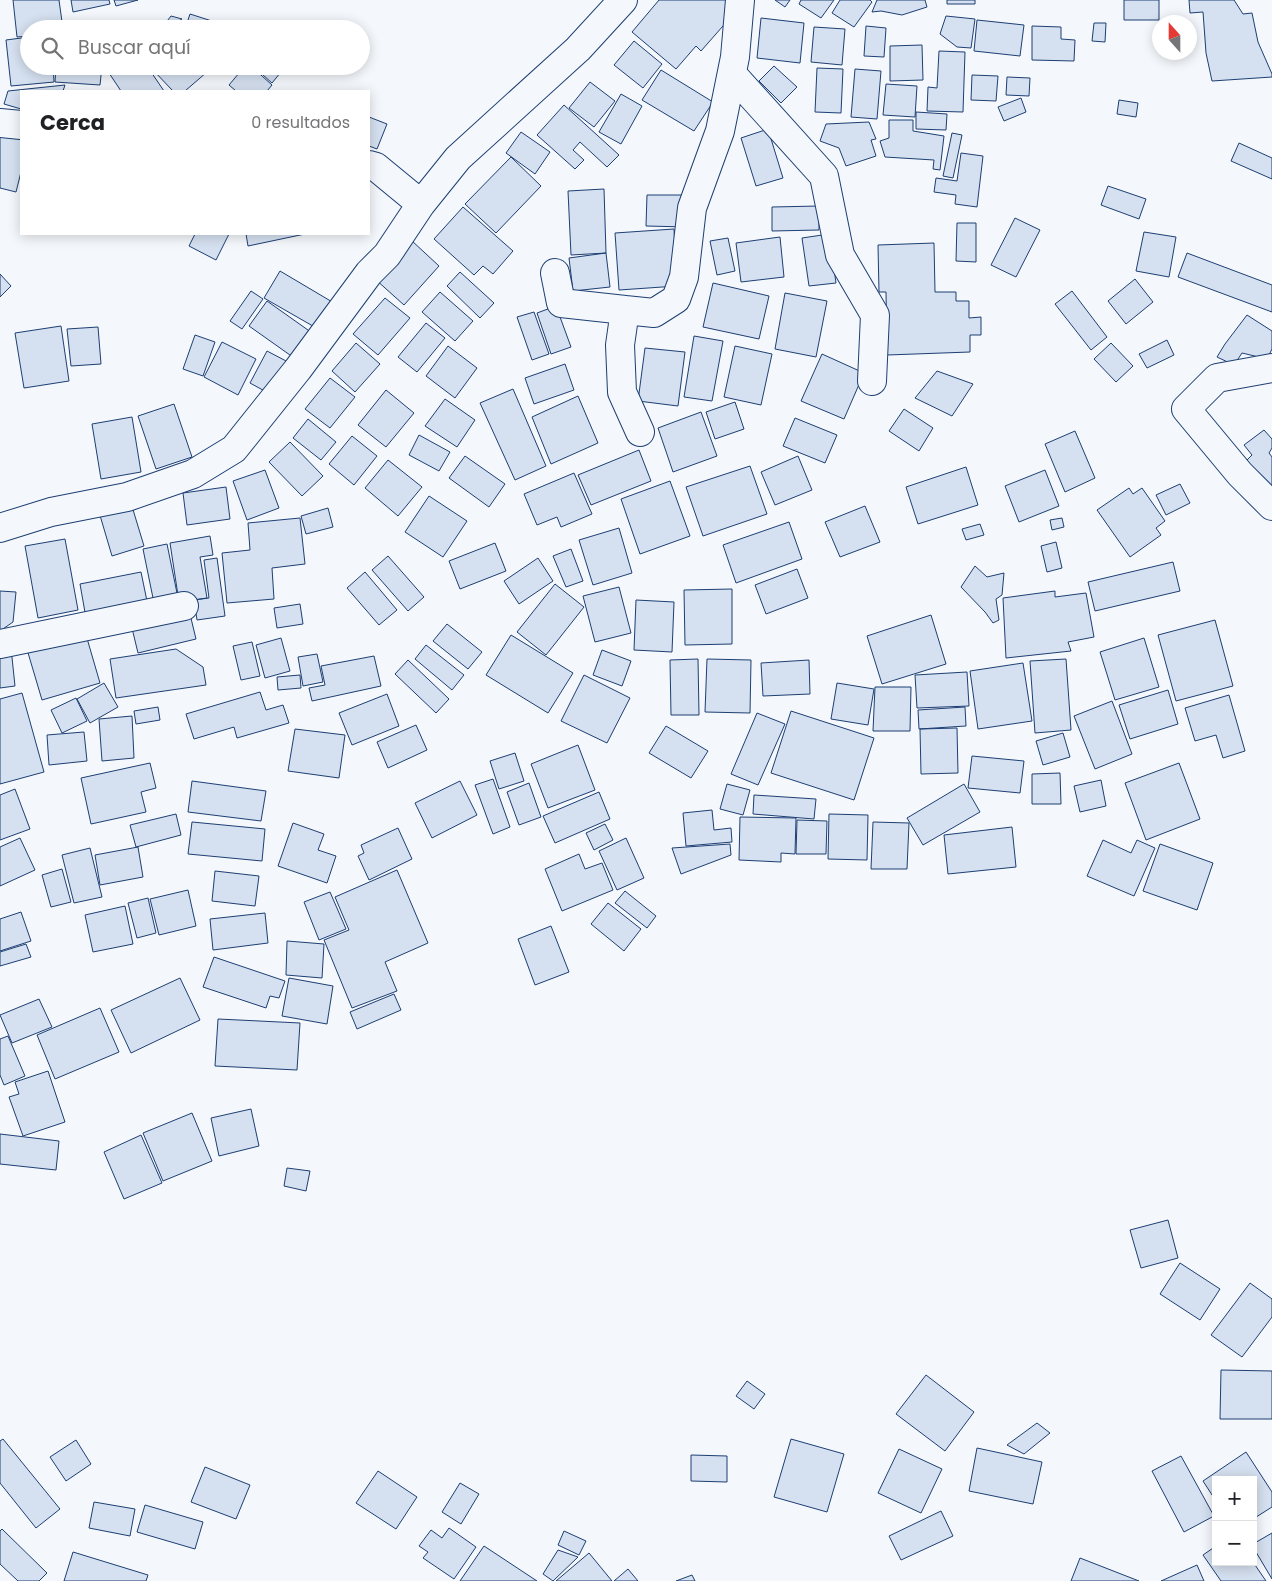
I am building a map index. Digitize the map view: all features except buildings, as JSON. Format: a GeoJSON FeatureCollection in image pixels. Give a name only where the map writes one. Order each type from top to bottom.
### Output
{"type":"FeatureCollection","features":[{"type":"Feature","properties":{"kind":"street"},"geometry":{"type":"LineString","coordinates":[[0,528],[51,512],[128,497],[193,474],[234,449],[369,273],[387,255],[421,204],[458,158],[578,49],[623,0]]}},
{"type":"Feature","properties":{"kind":"street"},"geometry":{"type":"LineString","coordinates":[[555,273],[561,303],[654,313],[676,299],[684,277],[692,208],[720,131],[735,57],[740,0]]}},
{"type":"Feature","properties":{"kind":"street"},"geometry":{"type":"LineString","coordinates":[[732,74],[824,176],[840,255],[876,315],[872,381]]}},
{"type":"Feature","properties":{"kind":"street"},"geometry":{"type":"LineString","coordinates":[[0,124],[20,125]]}},
{"type":"Feature","properties":{"kind":"street"},"geometry":{"type":"LineString","coordinates":[[370,165],[376,167],[421,204]]}},
{"type":"Feature","properties":{"kind":"street"},"geometry":{"type":"LineString","coordinates":[[625,310],[620,345],[622,392],[640,432]]}},
{"type":"Feature","properties":{"kind":"street"},"geometry":{"type":"LineString","coordinates":[[1272,368],[1217,378],[1186,409],[1240,474],[1272,506]]}},
{"type":"Feature","properties":{"kind":"street"},"geometry":{"type":"LineString","coordinates":[[0,644],[184,606]]}}]}
